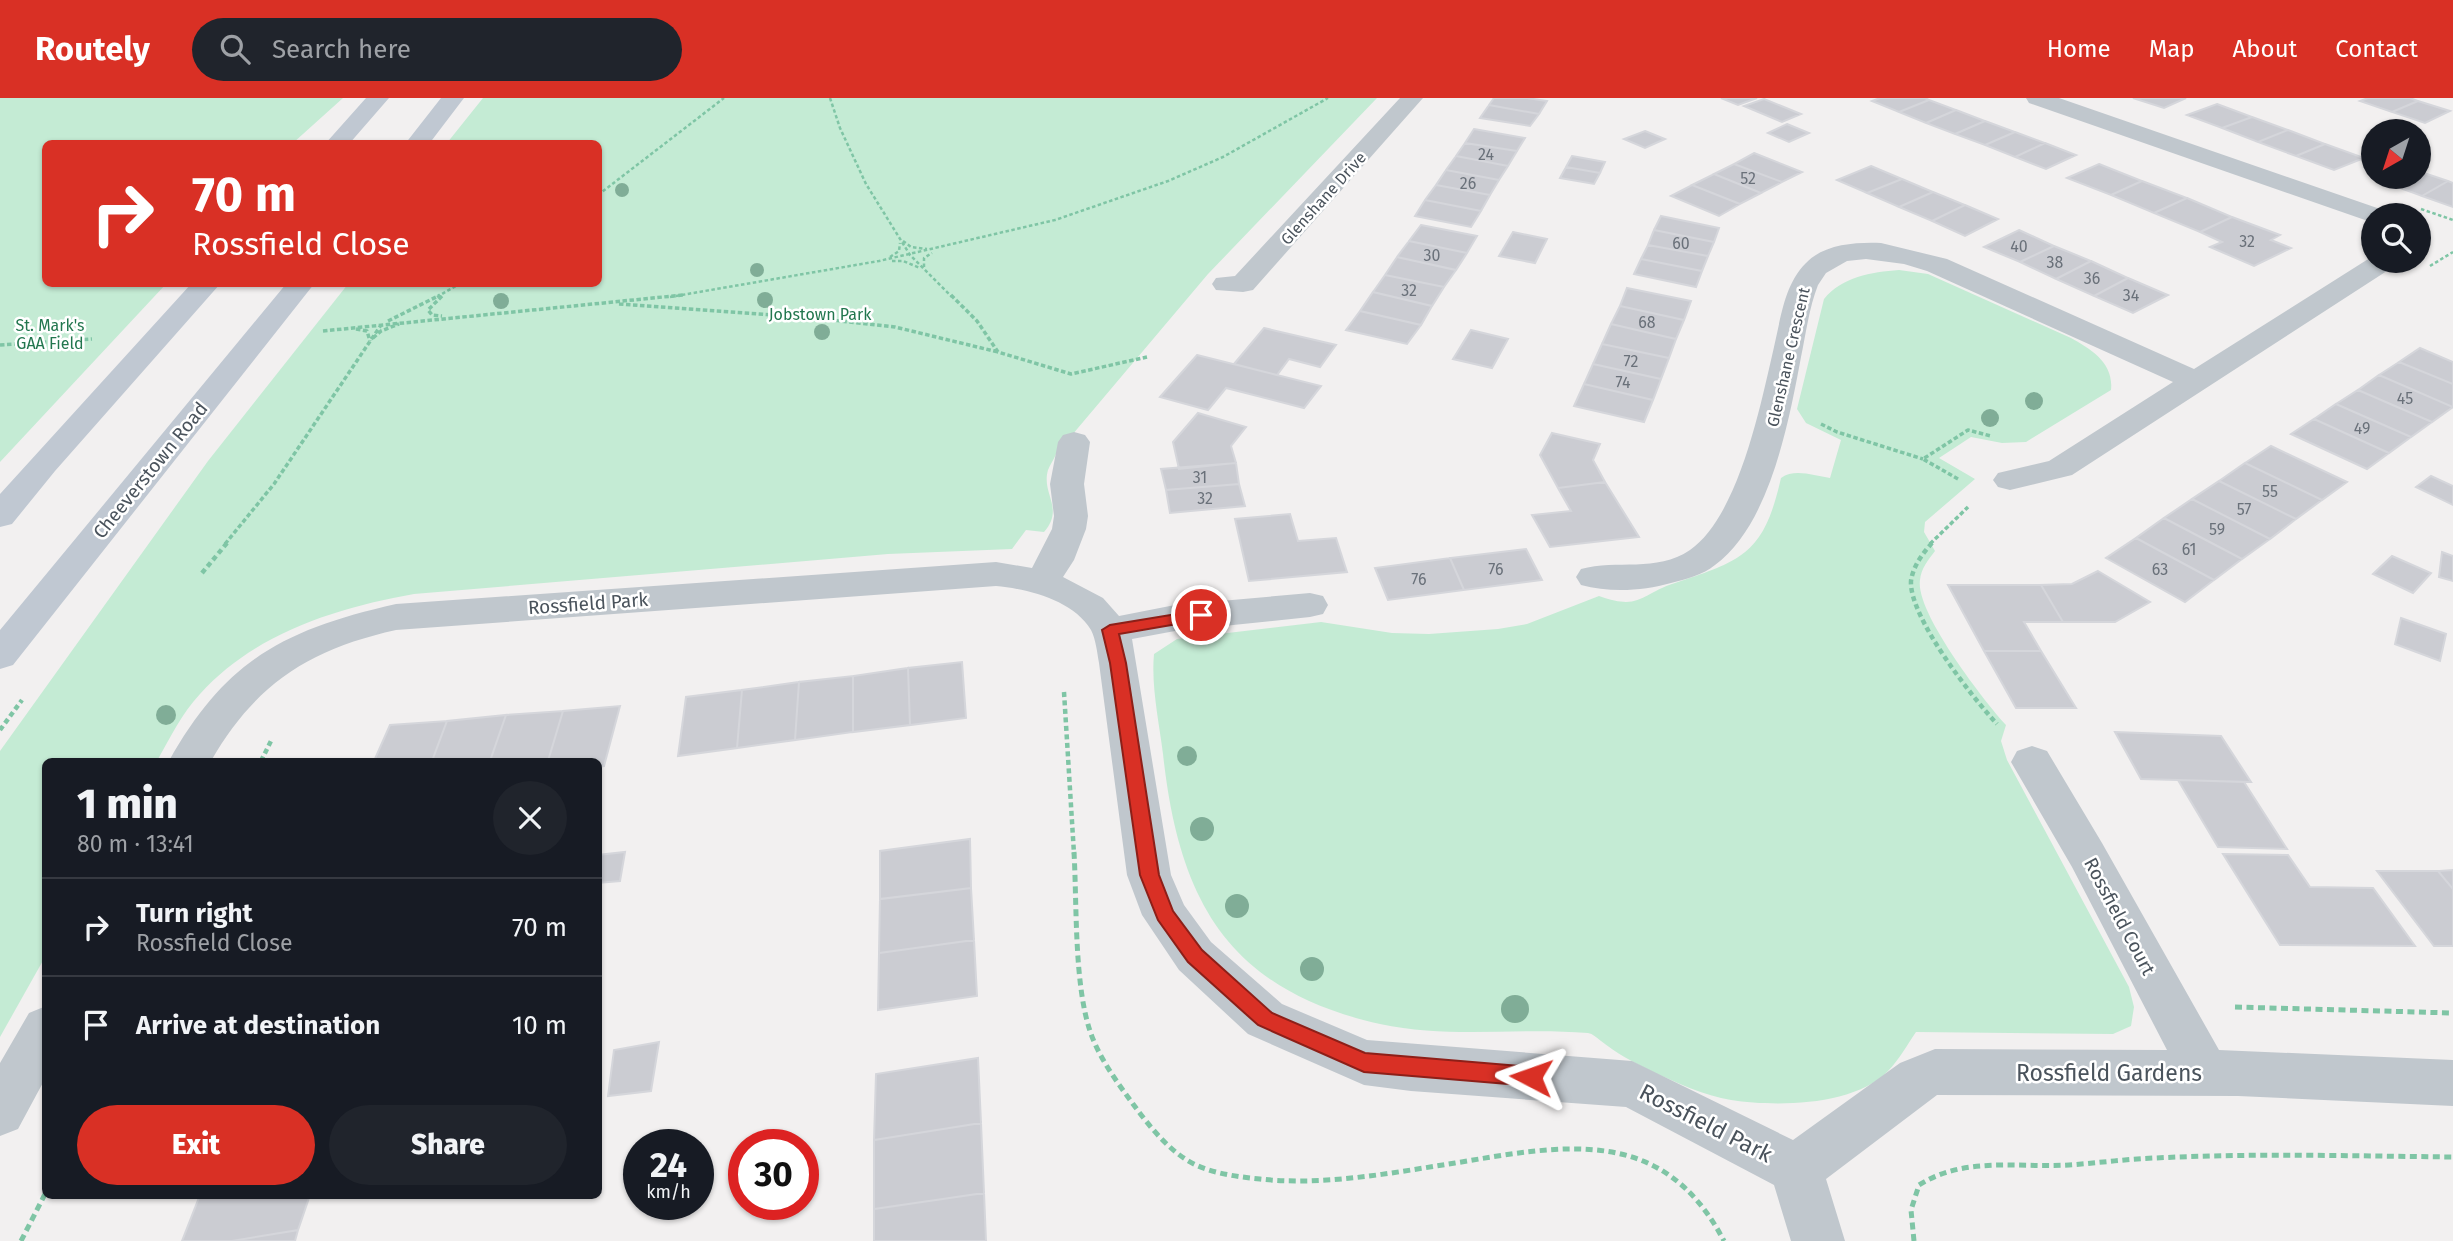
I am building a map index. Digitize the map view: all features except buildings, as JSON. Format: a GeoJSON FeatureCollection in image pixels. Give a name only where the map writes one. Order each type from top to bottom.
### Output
{"type":"FeatureCollection","features":[{"type":"Feature","properties":{"kind":"main road"},"geometry":{"type":"LineString","coordinates":[[340,140],[378,98]]}},
{"type":"Feature","properties":{"kind":"main road"},"geometry":{"type":"LineString","coordinates":[[419,140],[453,98]]}},
{"type":"Feature","properties":{"kind":"main road"},"geometry":{"type":"LineString","coordinates":[[0,516],[43,464],[203,287]]}},
{"type":"Feature","properties":{"kind":"main road","name":"Cheeverstown Road"},"geometry":{"type":"LineString","coordinates":[[0,656],[298,287]]}},
{"type":"Feature","properties":{"kind":"street","name":"Glenshane Drive"},"geometry":{"type":"LineString","coordinates":[[1226,284],[1243,284],[1412,98]]}},
{"type":"Feature","properties":{"kind":"street"},"geometry":{"type":"LineString","coordinates":[[2037,98],[2361,210]]}},
{"type":"Feature","properties":{"kind":"street","name":"Glenshane Crescent"},"geometry":{"type":"LineString","coordinates":[[1594,577],[1655,577],[1704,557],[1721,542],[1739,509],[1769,438],[1802,286],[1823,262],[1852,250],[1912,257],[1937,265],[2194,380]]}},
{"type":"Feature","properties":{"kind":"street"},"geometry":{"type":"LineString","coordinates":[[2010,480],[2060,468],[2194,380],[2308,312],[2366,273]]}},
{"type":"Feature","properties":{"kind":"street"},"geometry":{"type":"LineString","coordinates":[[1041,582],[1056,559],[1069,529],[1071,516],[1066,484],[1074,442]]}},
{"type":"Feature","properties":{"kind":"street","name":"Rossfield Park"},"geometry":{"type":"LineString","coordinates":[[192,758],[230,700],[256,676],[309,642],[353,625],[396,617],[996,575],[1020,576],[1041,582],[1080,600],[1097,614],[1110,630],[1118,663],[1149,875],[1165,915],[1195,956],[1265,1019],[1364,1062],[1411,1068],[1632,1084],[1796,1169]]}},
{"type":"Feature","properties":{"kind":"street"},"geometry":{"type":"LineString","coordinates":[[1110,630],[1175,618],[1310,605]]}},
{"type":"Feature","properties":{"kind":"street","name":"Rossfield Court"},"geometry":{"type":"LineString","coordinates":[[2032,762],[2087,855],[2204,1073]]}},
{"type":"Feature","properties":{"kind":"street"},"geometry":{"type":"LineString","coordinates":[[0,1112],[42,1035]]}},
{"type":"Feature","properties":{"kind":"street","name":"Rossfield Gardens"},"geometry":{"type":"LineString","coordinates":[[1796,1169],[1881,1109],[1918,1079],[1935,1072],[2204,1073],[2453,1083]]}},
{"type":"Feature","properties":{"kind":"street"},"geometry":{"type":"LineString","coordinates":[[1796,1169],[1818,1241]]}},
{"type":"Feature","properties":{"kind":"path"},"geometry":{"type":"LineString","coordinates":[[602,192],[724,98]]}},
{"type":"Feature","properties":{"kind":"path"},"geometry":{"type":"LineString","coordinates":[[831,98],[840,128],[866,184],[910,255],[977,321],[998,352]]}},
{"type":"Feature","properties":{"kind":"path"},"geometry":{"type":"LineString","coordinates":[[312,332],[687,294],[877,262],[942,248],[1085,212],[1164,184],[1248,145],[1328,98]]}},
{"type":"Feature","properties":{"kind":"path"},"geometry":{"type":"LineString","coordinates":[[900,239],[919,249],[942,248]]}},
{"type":"Feature","properties":{"kind":"path"},"geometry":{"type":"LineString","coordinates":[[877,262],[899,251],[900,239]]}},
{"type":"Feature","properties":{"kind":"path"},"geometry":{"type":"LineString","coordinates":[[927,272],[922,262],[924,258],[942,248]]}},
{"type":"Feature","properties":{"kind":"path"},"geometry":{"type":"LineString","coordinates":[[2431,266],[2453,252]]}},
{"type":"Feature","properties":{"kind":"path"},"geometry":{"type":"LineString","coordinates":[[877,262],[904,261],[927,272]]}},
{"type":"Feature","properties":{"kind":"path"},"geometry":{"type":"LineString","coordinates":[[202,573],[274,484],[383,323],[420,306],[450,287]]}},
{"type":"Feature","properties":{"kind":"path"},"geometry":{"type":"LineString","coordinates":[[452,287],[428,310],[432,315],[455,317]]}},
{"type":"Feature","properties":{"kind":"path"},"geometry":{"type":"LineString","coordinates":[[604,303],[814,317],[895,327],[998,352],[1071,374],[1147,357]]}},
{"type":"Feature","properties":{"kind":"path"},"geometry":{"type":"LineString","coordinates":[[370,341],[387,328],[413,321]]}},
{"type":"Feature","properties":{"kind":"path"},"geometry":{"type":"LineString","coordinates":[[339,329],[368,331],[370,341]]}},
{"type":"Feature","properties":{"kind":"path"},"geometry":{"type":"LineString","coordinates":[[0,345],[104,338]]}},
{"type":"Feature","properties":{"kind":"path"},"geometry":{"type":"LineString","coordinates":[[1815,421],[1837,432],[1923,459],[1964,482]]}},
{"type":"Feature","properties":{"kind":"path"},"geometry":{"type":"LineString","coordinates":[[1923,459],[1968,430],[1994,437]]}},
{"type":"Feature","properties":{"kind":"path"},"geometry":{"type":"LineString","coordinates":[[1975,501],[1954,517],[1919,560],[1911,580],[1912,591],[1926,622],[1971,695],[2006,733],[2022,763],[2032,762]]}},
{"type":"Feature","properties":{"kind":"path"},"geometry":{"type":"LineString","coordinates":[[2235,1007],[2453,1013]]}},
{"type":"Feature","properties":{"kind":"path"},"geometry":{"type":"LineString","coordinates":[[1914,1241],[1911,1210],[1919,1185],[1935,1175],[1984,1164],[2067,1165],[2154,1158],[2258,1156],[2453,1157]]}},
{"type":"Feature","properties":{"kind":"path"},"geometry":{"type":"LineString","coordinates":[[21,1241],[42,1199]]}},
{"type":"Feature","properties":{"kind":"green space","name":"St. Mark's GAA Field"},"geometry":{"type":"Polygon","coordinates":[[[0,98],[343,98],[296,140],[42,140],[42,287],[163,287],[0,462],[0,98]]]}},
{"type":"Feature","properties":{"kind":"green space","name":"Jobstown Park"},"geometry":{"type":"Polygon","coordinates":[[[483,98],[1377,98],[1208,274],[1056,454],[1048,470],[1047,479],[1053,508],[1050,523],[1044,532],[1026,530],[1012,549],[888,554],[414,594],[385,600],[298,626],[246,655],[222,673],[194,701],[159,758],[42,758],[42,962],[0,1037],[0,751],[208,461],[346,287],[602,287],[602,140],[449,140],[483,98]]]}},
{"type":"Feature","properties":{"kind":"green space"},"geometry":{"type":"Polygon","coordinates":[[[1899,270],[1928,274],[2071,338],[2100,358],[2109,372],[2111,390],[2026,442],[2002,443],[1971,437],[1939,458],[1975,479],[1925,522],[1924,532],[1935,551],[1923,568],[1920,580],[1921,594],[1939,634],[1968,677],[2006,725],[2001,741],[2007,760],[2129,987],[2134,1007],[2131,1026],[2113,1034],[1916,1032],[1888,1071],[1873,1083],[1856,1091],[1814,1101],[1750,1102],[1721,1098],[1680,1084],[1631,1061],[1588,1033],[1433,1031],[1380,1024],[1328,1009],[1284,988],[1249,962],[1220,931],[1199,895],[1182,853],[1171,806],[1158,717],[1154,654],[1177,639],[1321,622],[1392,633],[1429,634],[1498,629],[1527,624],[1599,596],[1624,602],[1640,599],[1734,559],[1748,550],[1767,523],[1781,478],[1798,473],[1830,478],[1841,440],[1806,423],[1797,409],[1824,299],[1839,285],[1858,277],[1899,270]]]}},
{"type":"Feature","properties":{"kind":"route"},"geometry":{"type":"LineString","coordinates":[[1201,615],[1110,630],[1118,663],[1149,875],[1165,915],[1195,956],[1254,1010],[1279,1026],[1364,1062],[1531,1077]]}}]}
